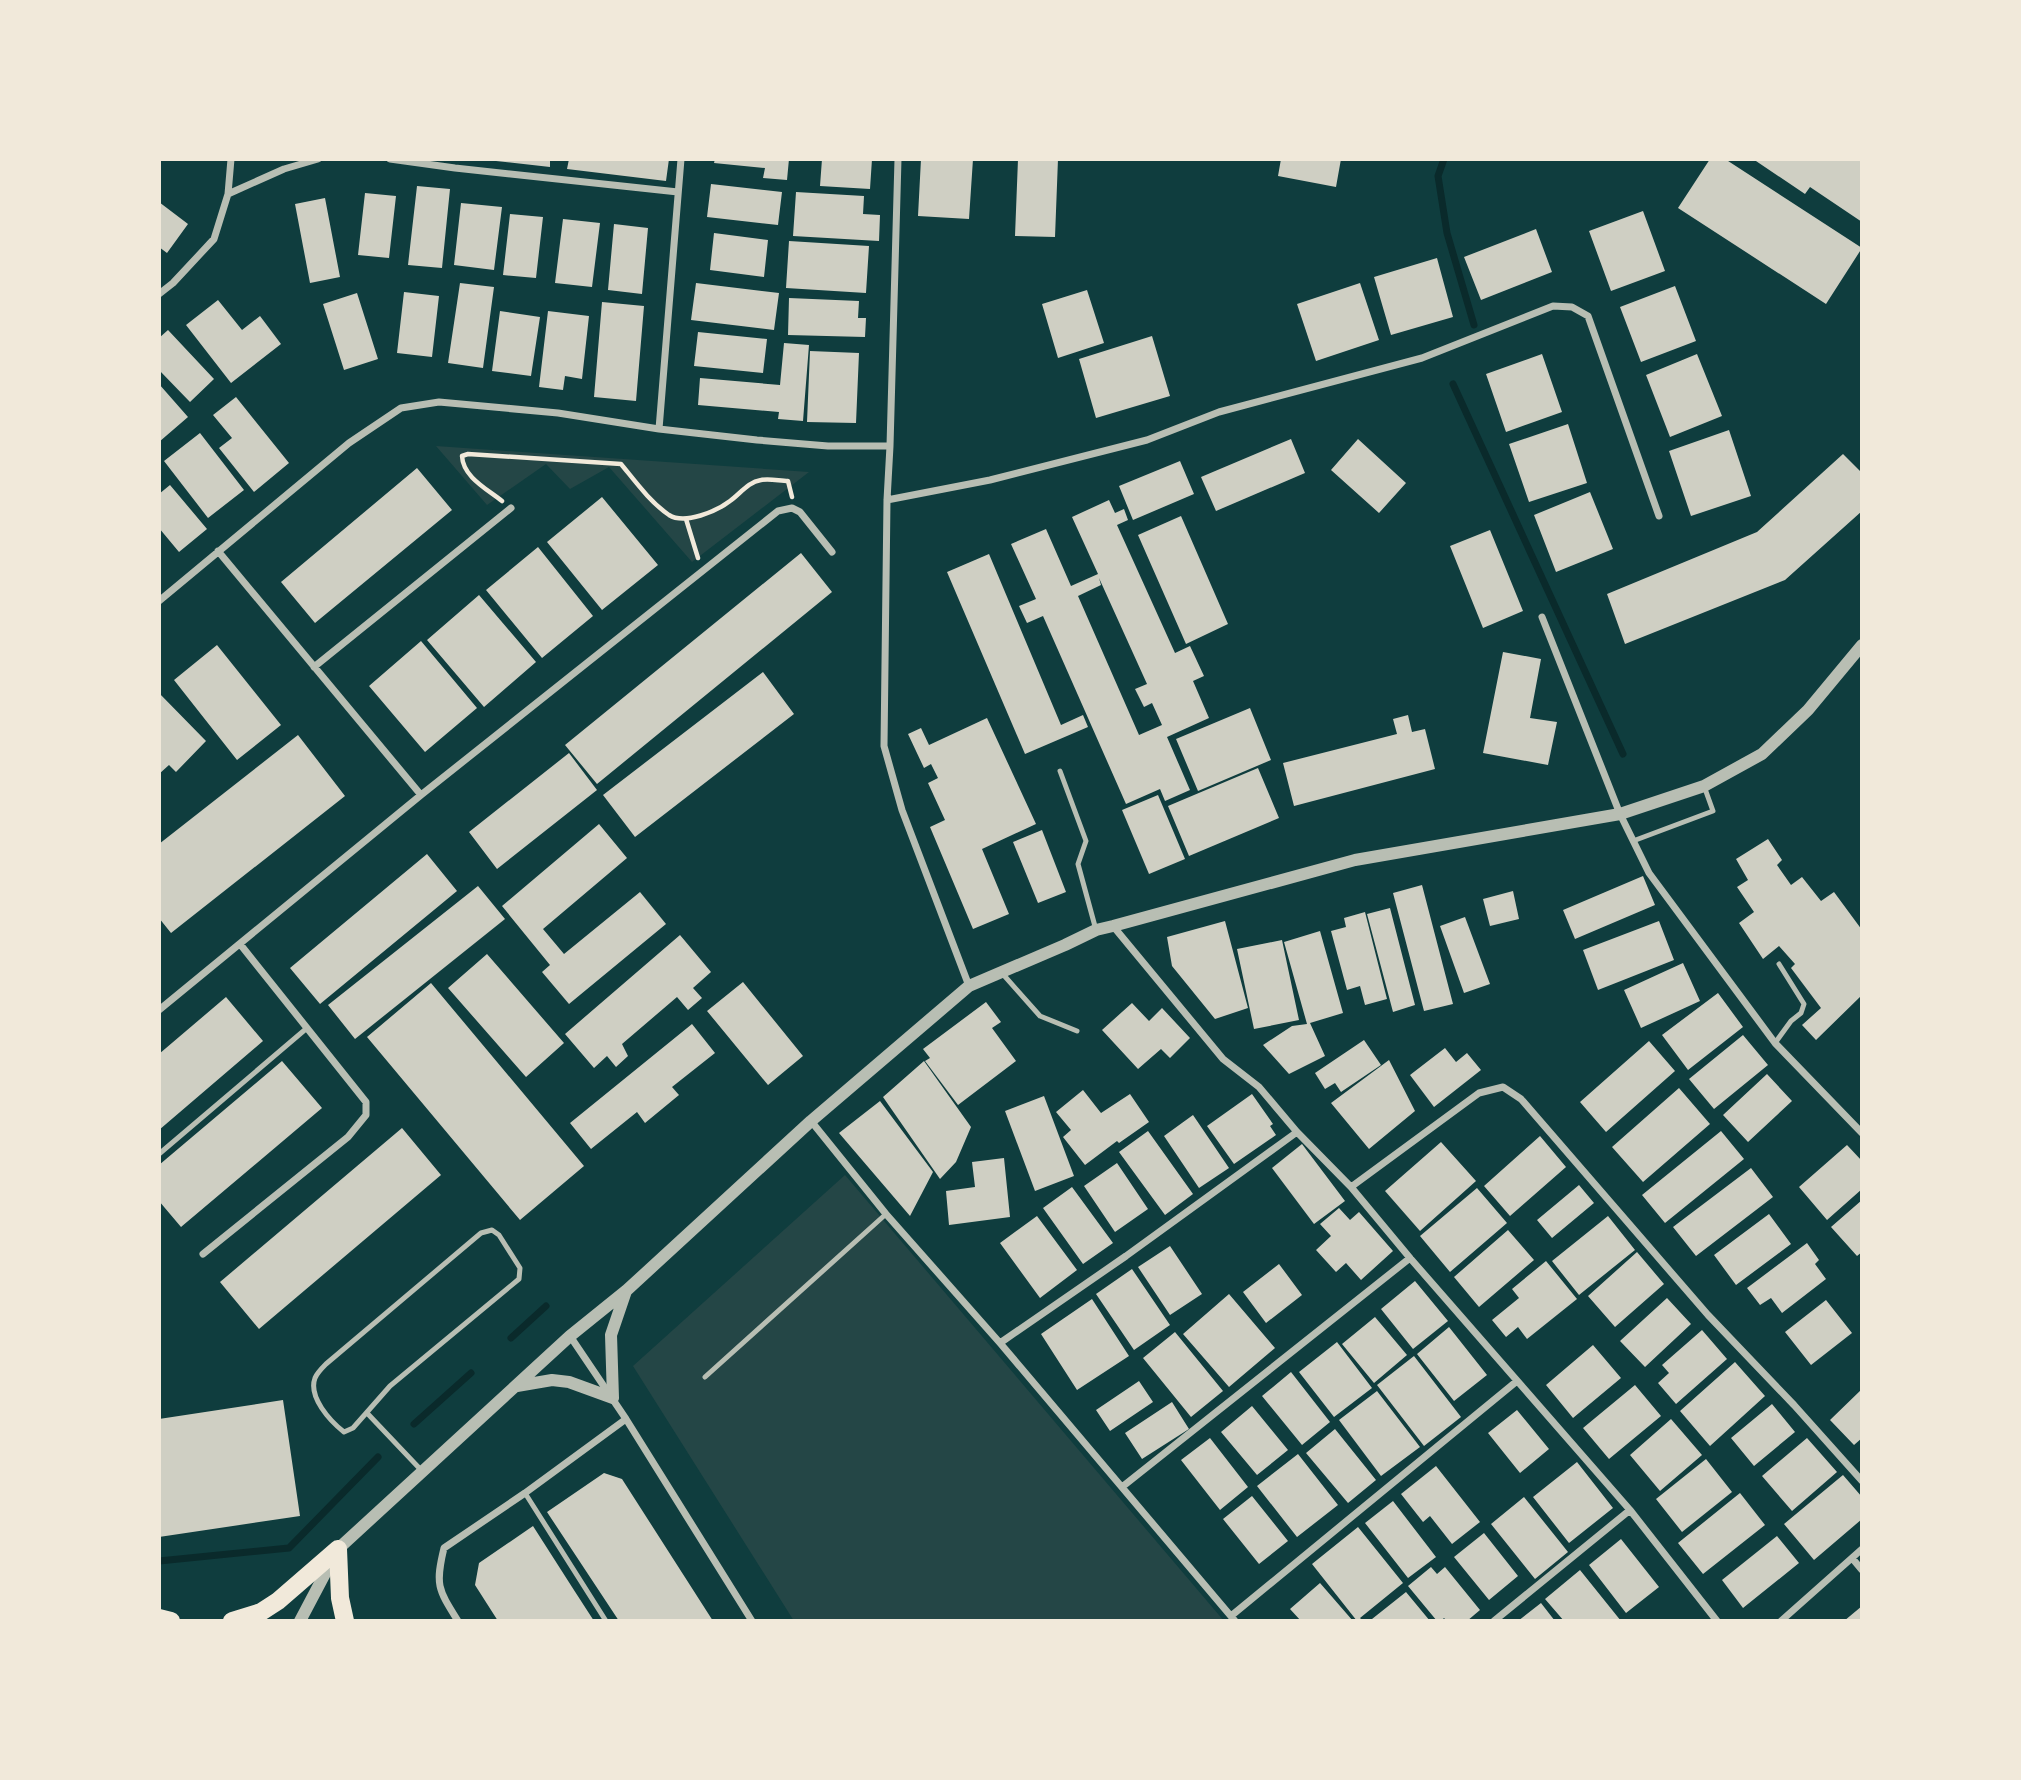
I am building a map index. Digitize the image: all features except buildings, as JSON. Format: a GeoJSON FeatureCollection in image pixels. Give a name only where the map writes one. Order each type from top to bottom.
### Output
{"type":"FeatureCollection","features":[{"type":"Feature","properties":{"kind":"main road"},"geometry":{"type":"LineString","coordinates":[[232,1621],[261,1612],[338,1549]]}},
{"type":"Feature","properties":{"kind":"main road"},"geometry":{"type":"LineString","coordinates":[[338,1549],[340,1598],[345,1621]]}},
{"type":"Feature","properties":{"kind":"main road"},"geometry":{"type":"LineString","coordinates":[[159,1618],[172,1621]]}},
{"type":"Feature","properties":{"kind":"street"},"geometry":{"type":"LineString","coordinates":[[159,294],[173,283],[214,239],[228,194],[231,159]]}},
{"type":"Feature","properties":{"kind":"street"},"geometry":{"type":"LineString","coordinates":[[228,194],[284,169],[318,159]]}},
{"type":"Feature","properties":{"kind":"street"},"geometry":{"type":"LineString","coordinates":[[390,159],[455,169],[677,192]]}},
{"type":"Feature","properties":{"kind":"street"},"geometry":{"type":"LineString","coordinates":[[455,169],[456,159]]}},
{"type":"Feature","properties":{"kind":"street"},"geometry":{"type":"LineString","coordinates":[[659,429],[681,159]]}},
{"type":"Feature","properties":{"kind":"street"},"geometry":{"type":"LineString","coordinates":[[898,159],[887,500],[884,746],[902,810],[969,986]]}},
{"type":"Feature","properties":{"kind":"street"},"geometry":{"type":"LineString","coordinates":[[887,500],[990,480],[1147,440],[1219,412],[1422,358],[1553,306],[1572,307],[1588,316],[1659,516]]}},
{"type":"Feature","properties":{"kind":"street"},"geometry":{"type":"LineString","coordinates":[[159,601],[349,443],[401,408],[439,402],[558,413],[659,429],[828,446],[890,446]]}},
{"type":"Feature","properties":{"kind":"street"},"geometry":{"type":"LineString","coordinates":[[314,667],[510,508]]}},
{"type":"Feature","properties":{"kind":"street"},"geometry":{"type":"LineString","coordinates":[[159,1010],[421,796],[778,511],[792,508],[800,512],[832,552]]}},
{"type":"Feature","properties":{"kind":"street"},"geometry":{"type":"LineString","coordinates":[[218,551],[421,796]]}},
{"type":"Feature","properties":{"kind":"street"},"geometry":{"type":"LineString","coordinates":[[1542,617],[1620,814],[1649,873],[1775,1043],[1862,1133]]}},
{"type":"Feature","properties":{"kind":"street"},"geometry":{"type":"LineString","coordinates":[[300,1621],[338,1549],[570,1336],[626,1290],[811,1121],[969,986],[1096,930],[1355,860],[1620,814],[1704,786],[1762,754],[1808,710],[1862,645]]}},
{"type":"Feature","properties":{"kind":"street"},"geometry":{"type":"LineString","coordinates":[[1113,926],[1223,1059],[1259,1087],[1297,1132],[1351,1187],[1630,1510],[1717,1621]]}},
{"type":"Feature","properties":{"kind":"street"},"geometry":{"type":"LineString","coordinates":[[203,1254],[348,1137],[366,1115],[366,1102],[240,944]]}},
{"type":"Feature","properties":{"kind":"street"},"geometry":{"type":"LineString","coordinates":[[1351,1187],[1479,1093],[1503,1087],[1521,1099],[1708,1315],[1862,1481]]}},
{"type":"Feature","properties":{"kind":"street"},"geometry":{"type":"LineString","coordinates":[[811,1121],[886,1214],[1000,1343],[1233,1618],[1517,1381]]}},
{"type":"Feature","properties":{"kind":"street"},"geometry":{"type":"LineString","coordinates":[[1000,1343],[1297,1132]]}},
{"type":"Feature","properties":{"kind":"street"},"geometry":{"type":"LineString","coordinates":[[1122,1487],[1410,1258]]}},
{"type":"Feature","properties":{"kind":"street"},"geometry":{"type":"LineString","coordinates":[[613,1398],[611,1335],[626,1290]]}},
{"type":"Feature","properties":{"kind":"street"},"geometry":{"type":"LineString","coordinates":[[570,1336],[613,1398],[752,1621]]}},
{"type":"Feature","properties":{"kind":"street"},"geometry":{"type":"LineString","coordinates":[[516,1386],[552,1380],[569,1382],[613,1398]]}},
{"type":"Feature","properties":{"kind":"street"},"geometry":{"type":"LineString","coordinates":[[458,1621],[443,1596],[437,1575],[444,1548],[626,1419]]}},
{"type":"Feature","properties":{"kind":"street"},"geometry":{"type":"LineString","coordinates":[[1494,1621],[1630,1510]]}},
{"type":"Feature","properties":{"kind":"street"},"geometry":{"type":"LineString","coordinates":[[1781,1621],[1862,1549]]}},
{"type":"Feature","properties":{"kind":"street"},"geometry":{"type":"LineString","coordinates":[[1852,1558],[1862,1570]]}},
{"type":"Feature","properties":{"kind":"lane"},"geometry":{"type":"LineString","coordinates":[[1060,771],[1086,841],[1078,864],[1096,930]]}},
{"type":"Feature","properties":{"kind":"lane"},"geometry":{"type":"LineString","coordinates":[[1633,841],[1713,811],[1704,786]]}},
{"type":"Feature","properties":{"kind":"lane"},"geometry":{"type":"LineString","coordinates":[[1775,1043],[1791,1021],[1801,1013],[1804,1004],[1779,964]]}},
{"type":"Feature","properties":{"kind":"lane"},"geometry":{"type":"LineString","coordinates":[[1001,972],[1040,1016],[1077,1031]]}},
{"type":"Feature","properties":{"kind":"lane"},"geometry":{"type":"LineString","coordinates":[[159,1154],[307,1028]]}},
{"type":"Feature","properties":{"kind":"lane"},"geometry":{"type":"LineString","coordinates":[[705,1377],[886,1214]]}},
{"type":"Feature","properties":{"kind":"lane"},"geometry":{"type":"LineString","coordinates":[[492,1230],[499,1235],[520,1268],[519,1279],[390,1385],[367,1413],[353,1428],[344,1432],[328,1415],[314,1393],[316,1375],[481,1233],[492,1230]]}},
{"type":"Feature","properties":{"kind":"lane"},"geometry":{"type":"LineString","coordinates":[[367,1413],[422,1471]]}},
{"type":"Feature","properties":{"kind":"lane"},"geometry":{"type":"LineString","coordinates":[[525,1493],[606,1621]]}},
{"type":"Feature","properties":{"kind":"path"},"geometry":{"type":"LineString","coordinates":[[510,508],[470,475],[462,456],[468,454],[621,464],[651,499],[672,517],[698,517],[729,502],[742,489],[760,480],[788,481],[792,491],[792,508]]}},
{"type":"Feature","properties":{"kind":"path"},"geometry":{"type":"LineString","coordinates":[[686,519],[702,570]]}},
{"type":"Feature","properties":{"kind":"shaded area"},"geometry":{"type":"Polygon","coordinates":[[[436,446],[809,472],[692,562],[609,467],[570,489],[546,464],[487,505],[436,446]]]}},
{"type":"Feature","properties":{"kind":"shaded area"},"geometry":{"type":"Polygon","coordinates":[[[845,1175],[1224,1621],[794,1621],[633,1366],[845,1175]]]}},
{"type":"Feature","properties":{"kind":"waterway"},"geometry":{"type":"LineString","coordinates":[[1444,159],[1438,176],[1447,233],[1474,325]]}},
{"type":"Feature","properties":{"kind":"waterway"},"geometry":{"type":"LineString","coordinates":[[1453,384],[1623,754]]}},
{"type":"Feature","properties":{"kind":"waterway"},"geometry":{"type":"LineString","coordinates":[[511,1338],[546,1306]]}},
{"type":"Feature","properties":{"kind":"waterway"},"geometry":{"type":"LineString","coordinates":[[414,1424],[471,1373]]}},
{"type":"Feature","properties":{"kind":"waterway"},"geometry":{"type":"LineString","coordinates":[[159,1561],[289,1548],[378,1457]]}}]}
